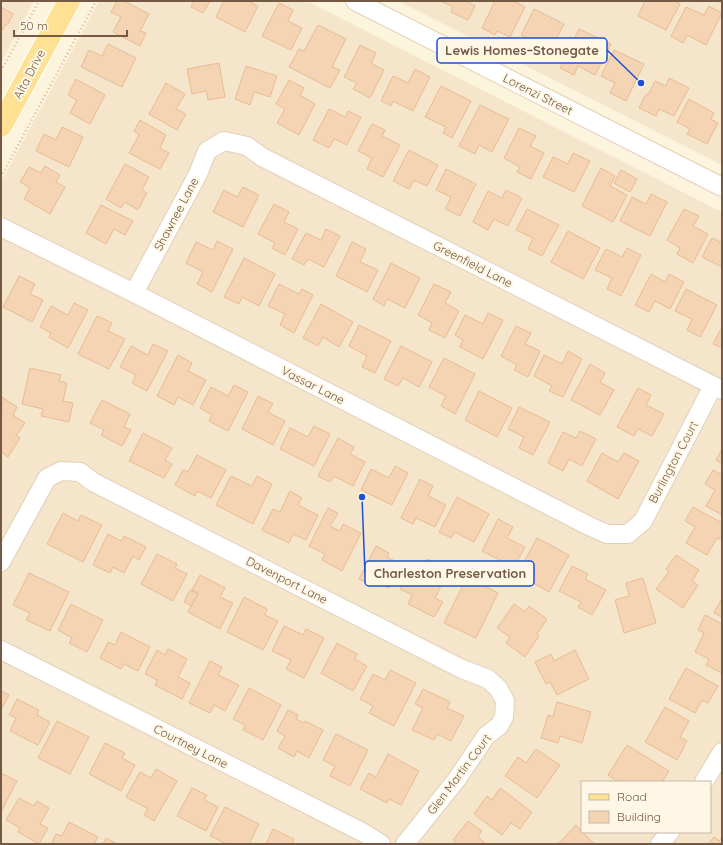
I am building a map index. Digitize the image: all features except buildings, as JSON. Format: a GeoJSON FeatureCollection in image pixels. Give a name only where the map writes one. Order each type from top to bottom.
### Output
{"type":"FeatureCollection","features":[{"type":"Feature","properties":{"kind":"main road","name":"Alta Drive"},"geometry":{"type":"LineString","coordinates":[[1,126],[68,1]]}},
{"type":"Feature","properties":{"kind":"street","name":"Lorenzi Street"},"geometry":{"type":"LineString","coordinates":[[355,1],[722,188]]}},
{"type":"Feature","properties":{"kind":"street","name":"Shawnee Lane"},"geometry":{"type":"LineString","coordinates":[[134,293],[198,174],[207,151],[224,141]]}},
{"type":"Feature","properties":{"kind":"street","name":"Greenfield Lane"},"geometry":{"type":"LineString","coordinates":[[224,141],[247,146],[262,157],[718,388]]}},
{"type":"Feature","properties":{"kind":"street","name":"Vassar Lane"},"geometry":{"type":"LineString","coordinates":[[1,227],[134,293],[589,526],[607,534],[628,534]]}},
{"type":"Feature","properties":{"kind":"street","name":"Burlington Court"},"geometry":{"type":"LineString","coordinates":[[628,534],[642,521],[718,388]]}},
{"type":"Feature","properties":{"kind":"street","name":"Davenport Lane"},"geometry":{"type":"LineString","coordinates":[[1,562],[47,478],[61,471],[80,472],[93,482],[462,669],[488,678],[498,688],[505,701]]}},
{"type":"Feature","properties":{"kind":"street","name":"Courtney Lane"},"geometry":{"type":"LineString","coordinates":[[1,650],[364,833],[381,844]]}},
{"type":"Feature","properties":{"kind":"street","name":"Glen Martin Court"},"geometry":{"type":"LineString","coordinates":[[405,844],[457,779],[486,736],[499,726],[504,717],[505,701]]}},
{"type":"Feature","properties":{"kind":"street"},"geometry":{"type":"LineString","coordinates":[[705,781],[722,752]]}},
{"type":"Feature","properties":{"kind":"street"},"geometry":{"type":"LineString","coordinates":[[660,844],[669,833]]}},
{"type":"Feature","properties":{"kind":"path"},"geometry":{"type":"LineString","coordinates":[[1,71],[39,1]]}},
{"type":"Feature","properties":{"kind":"path"},"geometry":{"type":"LineString","coordinates":[[1,177],[96,1]]}},
{"type":"Feature","properties":{"kind":"shaded area"},"geometry":{"type":"Polygon","coordinates":[[[1,1],[34,1],[1,63],[1,1]]]}},
{"type":"Feature","properties":{"kind":"shaded area"},"geometry":{"type":"Polygon","coordinates":[[[99,1],[307,1],[722,212],[722,844],[1,844],[1,182],[99,1]]]}},
{"type":"Feature","properties":{"kind":"shaded area"},"geometry":{"type":"Polygon","coordinates":[[[398,1],[722,1],[722,165],[398,1]]]}},
{"type":"Feature","properties":{"kind":"place","name":"Lewis Homes–Stonegate"},"geometry":{"type":"Point","coordinates":[641,83]}},
{"type":"Feature","properties":{"kind":"place","name":"Charleston Preservation"},"geometry":{"type":"Point","coordinates":[362,497]}}]}
